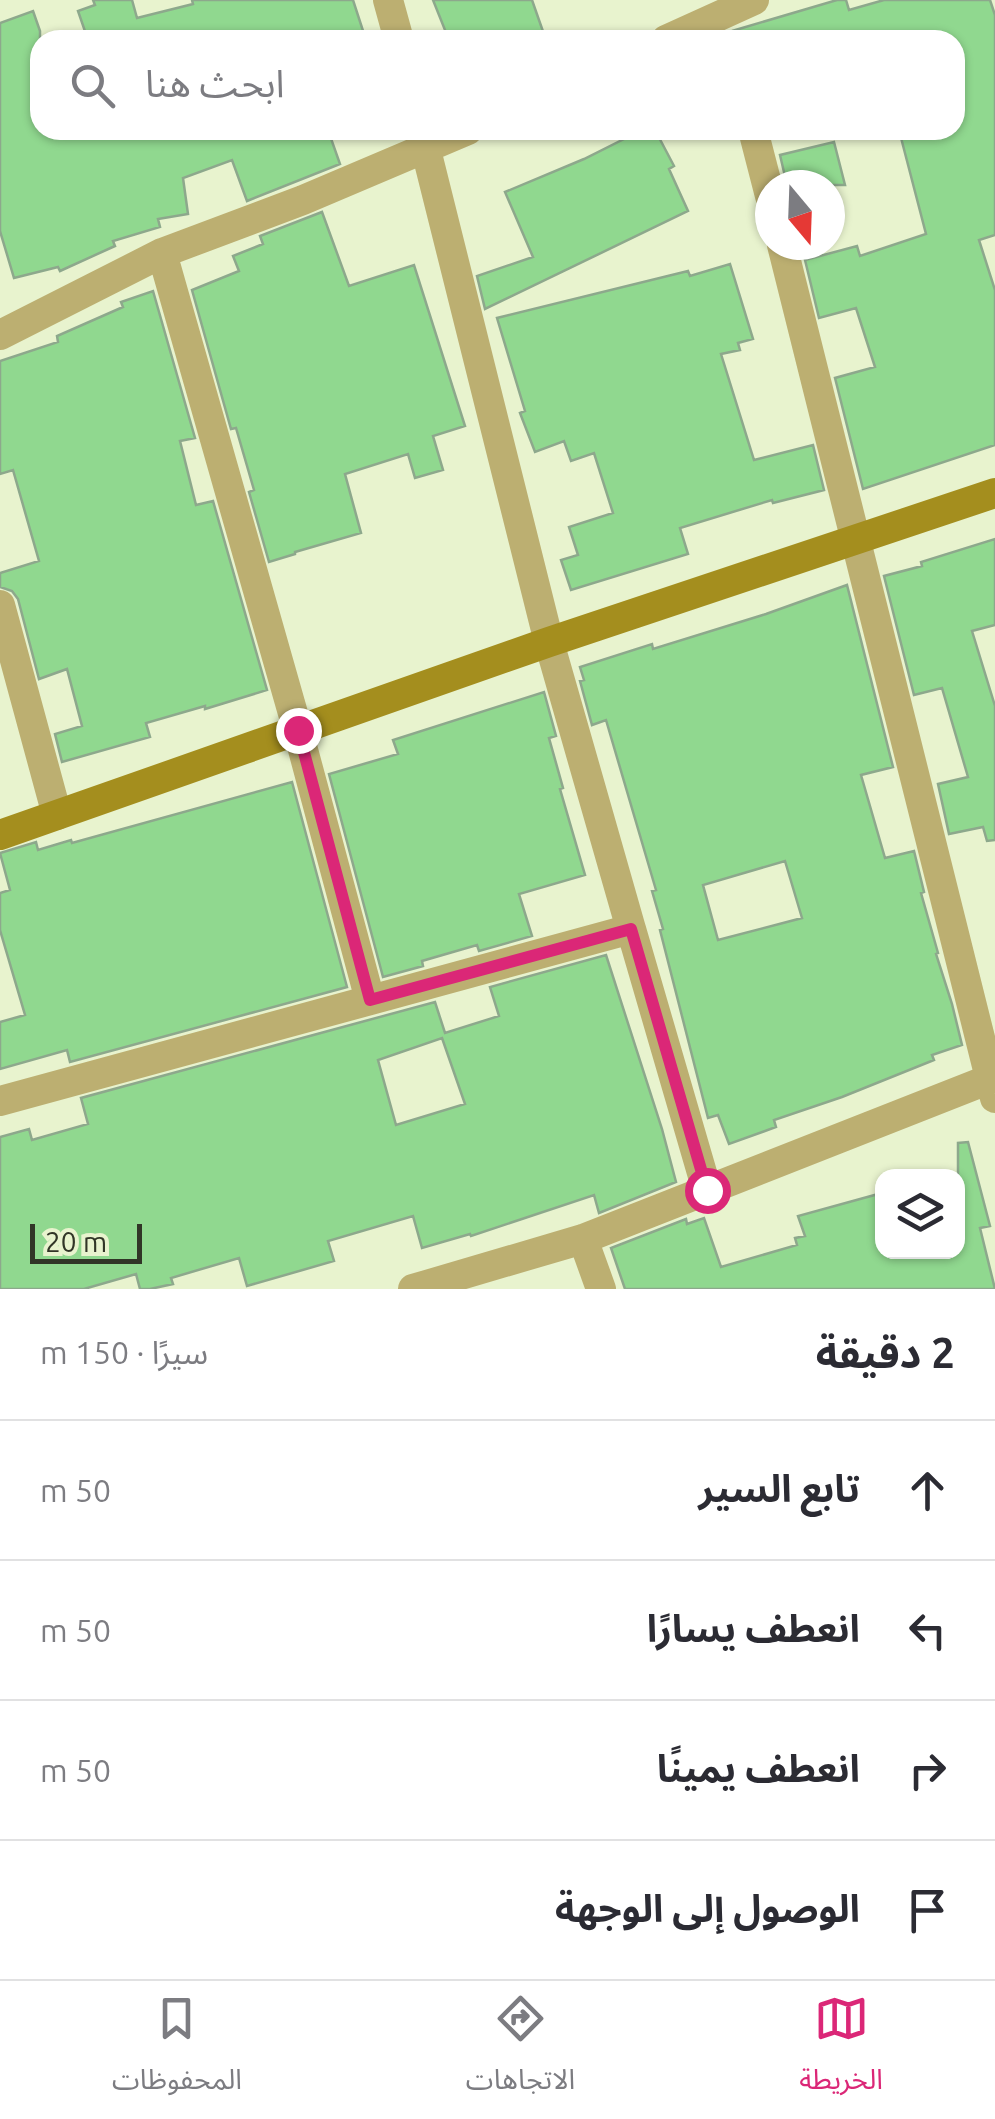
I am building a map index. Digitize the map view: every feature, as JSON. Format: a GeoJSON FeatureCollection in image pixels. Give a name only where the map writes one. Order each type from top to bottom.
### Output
{"type":"FeatureCollection","features":[{"type":"Feature","properties":{"kind":"street"},"geometry":{"type":"LineString","coordinates":[[388,0],[396,30]]}},
{"type":"Feature","properties":{"kind":"street"},"geometry":{"type":"LineString","coordinates":[[693,30],[725,18],[754,0]]}},
{"type":"Feature","properties":{"kind":"street"},"geometry":{"type":"LineString","coordinates":[[0,335],[162,253],[303,200],[424,140],[550,642],[707,1190]]}},
{"type":"Feature","properties":{"kind":"street"},"geometry":{"type":"LineString","coordinates":[[756,140],[764,170]]}},
{"type":"Feature","properties":{"kind":"street"},"geometry":{"type":"LineString","coordinates":[[162,253],[298,730],[370,1000]]}},
{"type":"Feature","properties":{"kind":"street"},"geometry":{"type":"LineString","coordinates":[[414,1289],[583,1239],[993,1085],[786,260]]}},
{"type":"Feature","properties":{"kind":"street"},"geometry":{"type":"LineString","coordinates":[[0,836],[550,642],[995,493]]}},
{"type":"Feature","properties":{"kind":"street"},"geometry":{"type":"LineString","coordinates":[[0,604],[57,815]]}},
{"type":"Feature","properties":{"kind":"street"},"geometry":{"type":"LineString","coordinates":[[0,1102],[631,929]]}},
{"type":"Feature","properties":{"kind":"street"},"geometry":{"type":"LineString","coordinates":[[583,1239],[601,1289]]}},
{"type":"Feature","properties":{"kind":"building"},"geometry":{"type":"Polygon","coordinates":[[[93,0],[132,0],[137,18],[193,4],[192,0],[353,0],[363,30],[85,30],[78,11],[95,5],[93,0]]]}},
{"type":"Feature","properties":{"kind":"building"},"geometry":{"type":"Polygon","coordinates":[[[433,0],[532,0],[542,30],[445,30],[433,0]]]}},
{"type":"Feature","properties":{"kind":"building"},"geometry":{"type":"Polygon","coordinates":[[[837,0],[846,0],[849,10],[884,0],[990,0],[995,15],[995,235],[979,240],[995,290],[995,445],[863,489],[835,378],[875,367],[856,308],[819,318],[805,260],[845,260],[845,249],[857,246],[860,256],[926,234],[902,140],[965,140],[965,30],[735,30],[837,0]]]}},
{"type":"Feature","properties":{"kind":"building"},"geometry":{"type":"Polygon","coordinates":[[[33,11],[40,30],[30,30],[30,140],[332,140],[340,164],[247,201],[232,160],[183,178],[188,214],[158,219],[160,227],[113,241],[115,246],[60,271],[58,267],[14,278],[0,231],[0,23],[33,11]]]}},
{"type":"Feature","properties":{"kind":"building"},"geometry":{"type":"Polygon","coordinates":[[[622,140],[660,140],[674,166],[669,169],[688,211],[485,309],[477,276],[533,257],[505,192],[622,140]]]}},
{"type":"Feature","properties":{"kind":"building"},"geometry":{"type":"Polygon","coordinates":[[[834,142],[841,170],[784,170],[780,155],[834,142]]]}},
{"type":"Feature","properties":{"kind":"building"},"geometry":{"type":"Polygon","coordinates":[[[322,212],[349,286],[414,265],[465,426],[433,436],[443,470],[415,478],[408,454],[345,474],[361,533],[269,562],[249,492],[254,490],[236,428],[231,429],[192,290],[239,271],[233,256],[263,244],[260,236],[322,212]]]}},
{"type":"Feature","properties":{"kind":"building"},"geometry":{"type":"Polygon","coordinates":[[[730,264],[753,339],[738,343],[740,350],[721,354],[754,460],[813,445],[824,490],[773,503],[772,500],[680,528],[688,554],[571,590],[561,560],[578,555],[569,527],[613,513],[594,453],[571,461],[564,441],[535,452],[520,413],[525,411],[497,318],[730,264]]]}},
{"type":"Feature","properties":{"kind":"building"},"geometry":{"type":"Polygon","coordinates":[[[153,291],[195,438],[180,441],[196,505],[213,501],[267,690],[146,723],[150,737],[62,762],[55,734],[82,726],[67,669],[39,679],[18,599],[12,591],[0,587],[0,573],[39,561],[13,470],[0,474],[0,361],[58,342],[57,336],[123,307],[121,302],[153,291]]]}},
{"type":"Feature","properties":{"kind":"building"},"geometry":{"type":"Polygon","coordinates":[[[995,539],[995,625],[972,631],[995,706],[995,840],[987,841],[983,827],[949,834],[938,784],[968,777],[942,688],[914,695],[884,576],[995,539]]]}},
{"type":"Feature","properties":{"kind":"building"},"geometry":{"type":"Polygon","coordinates":[[[847,585],[893,767],[861,775],[885,858],[914,851],[936,954],[962,1045],[842,1097],[774,1120],[776,1127],[729,1144],[718,1115],[708,1118],[660,930],[663,929],[652,891],[656,890],[606,720],[592,725],[580,667],[766,614],[847,585]],[[785,861],[703,885],[718,940],[802,918],[785,861]]]}},
{"type":"Feature","properties":{"kind":"building"},"geometry":{"type":"Polygon","coordinates":[[[544,692],[556,736],[549,738],[563,788],[560,789],[585,875],[519,894],[532,936],[479,951],[477,945],[383,977],[329,774],[398,754],[393,740],[544,692]]]}},
{"type":"Feature","properties":{"kind":"building"},"geometry":{"type":"Polygon","coordinates":[[[292,782],[347,987],[70,1062],[67,1050],[0,1069],[0,1022],[25,1015],[0,930],[0,893],[10,890],[0,853],[36,842],[38,850],[71,840],[72,843],[292,782]]]}},
{"type":"Feature","properties":{"kind":"building"},"geometry":{"type":"Polygon","coordinates":[[[606,955],[676,1182],[599,1213],[594,1195],[422,1248],[413,1216],[328,1241],[334,1261],[247,1286],[239,1258],[171,1278],[173,1284],[150,1289],[140,1289],[136,1274],[84,1289],[0,1289],[0,1137],[29,1129],[32,1140],[88,1124],[81,1098],[435,1002],[445,1033],[499,1016],[490,987],[606,955]],[[442,1038],[378,1060],[396,1125],[465,1104],[442,1038]]]}},
{"type":"Feature","properties":{"kind":"building"},"geometry":{"type":"Polygon","coordinates":[[[968,1142],[990,1226],[980,1228],[995,1289],[625,1289],[611,1248],[686,1219],[687,1224],[704,1218],[721,1267],[797,1245],[795,1238],[805,1236],[798,1216],[875,1195],[875,1259],[965,1259],[965,1169],[958,1169],[958,1143],[968,1142]]]}},
{"type":"Feature","properties":{"kind":"route"},"geometry":{"type":"LineString","coordinates":[[298,730],[370,1000],[631,929],[707,1190]]}}]}
